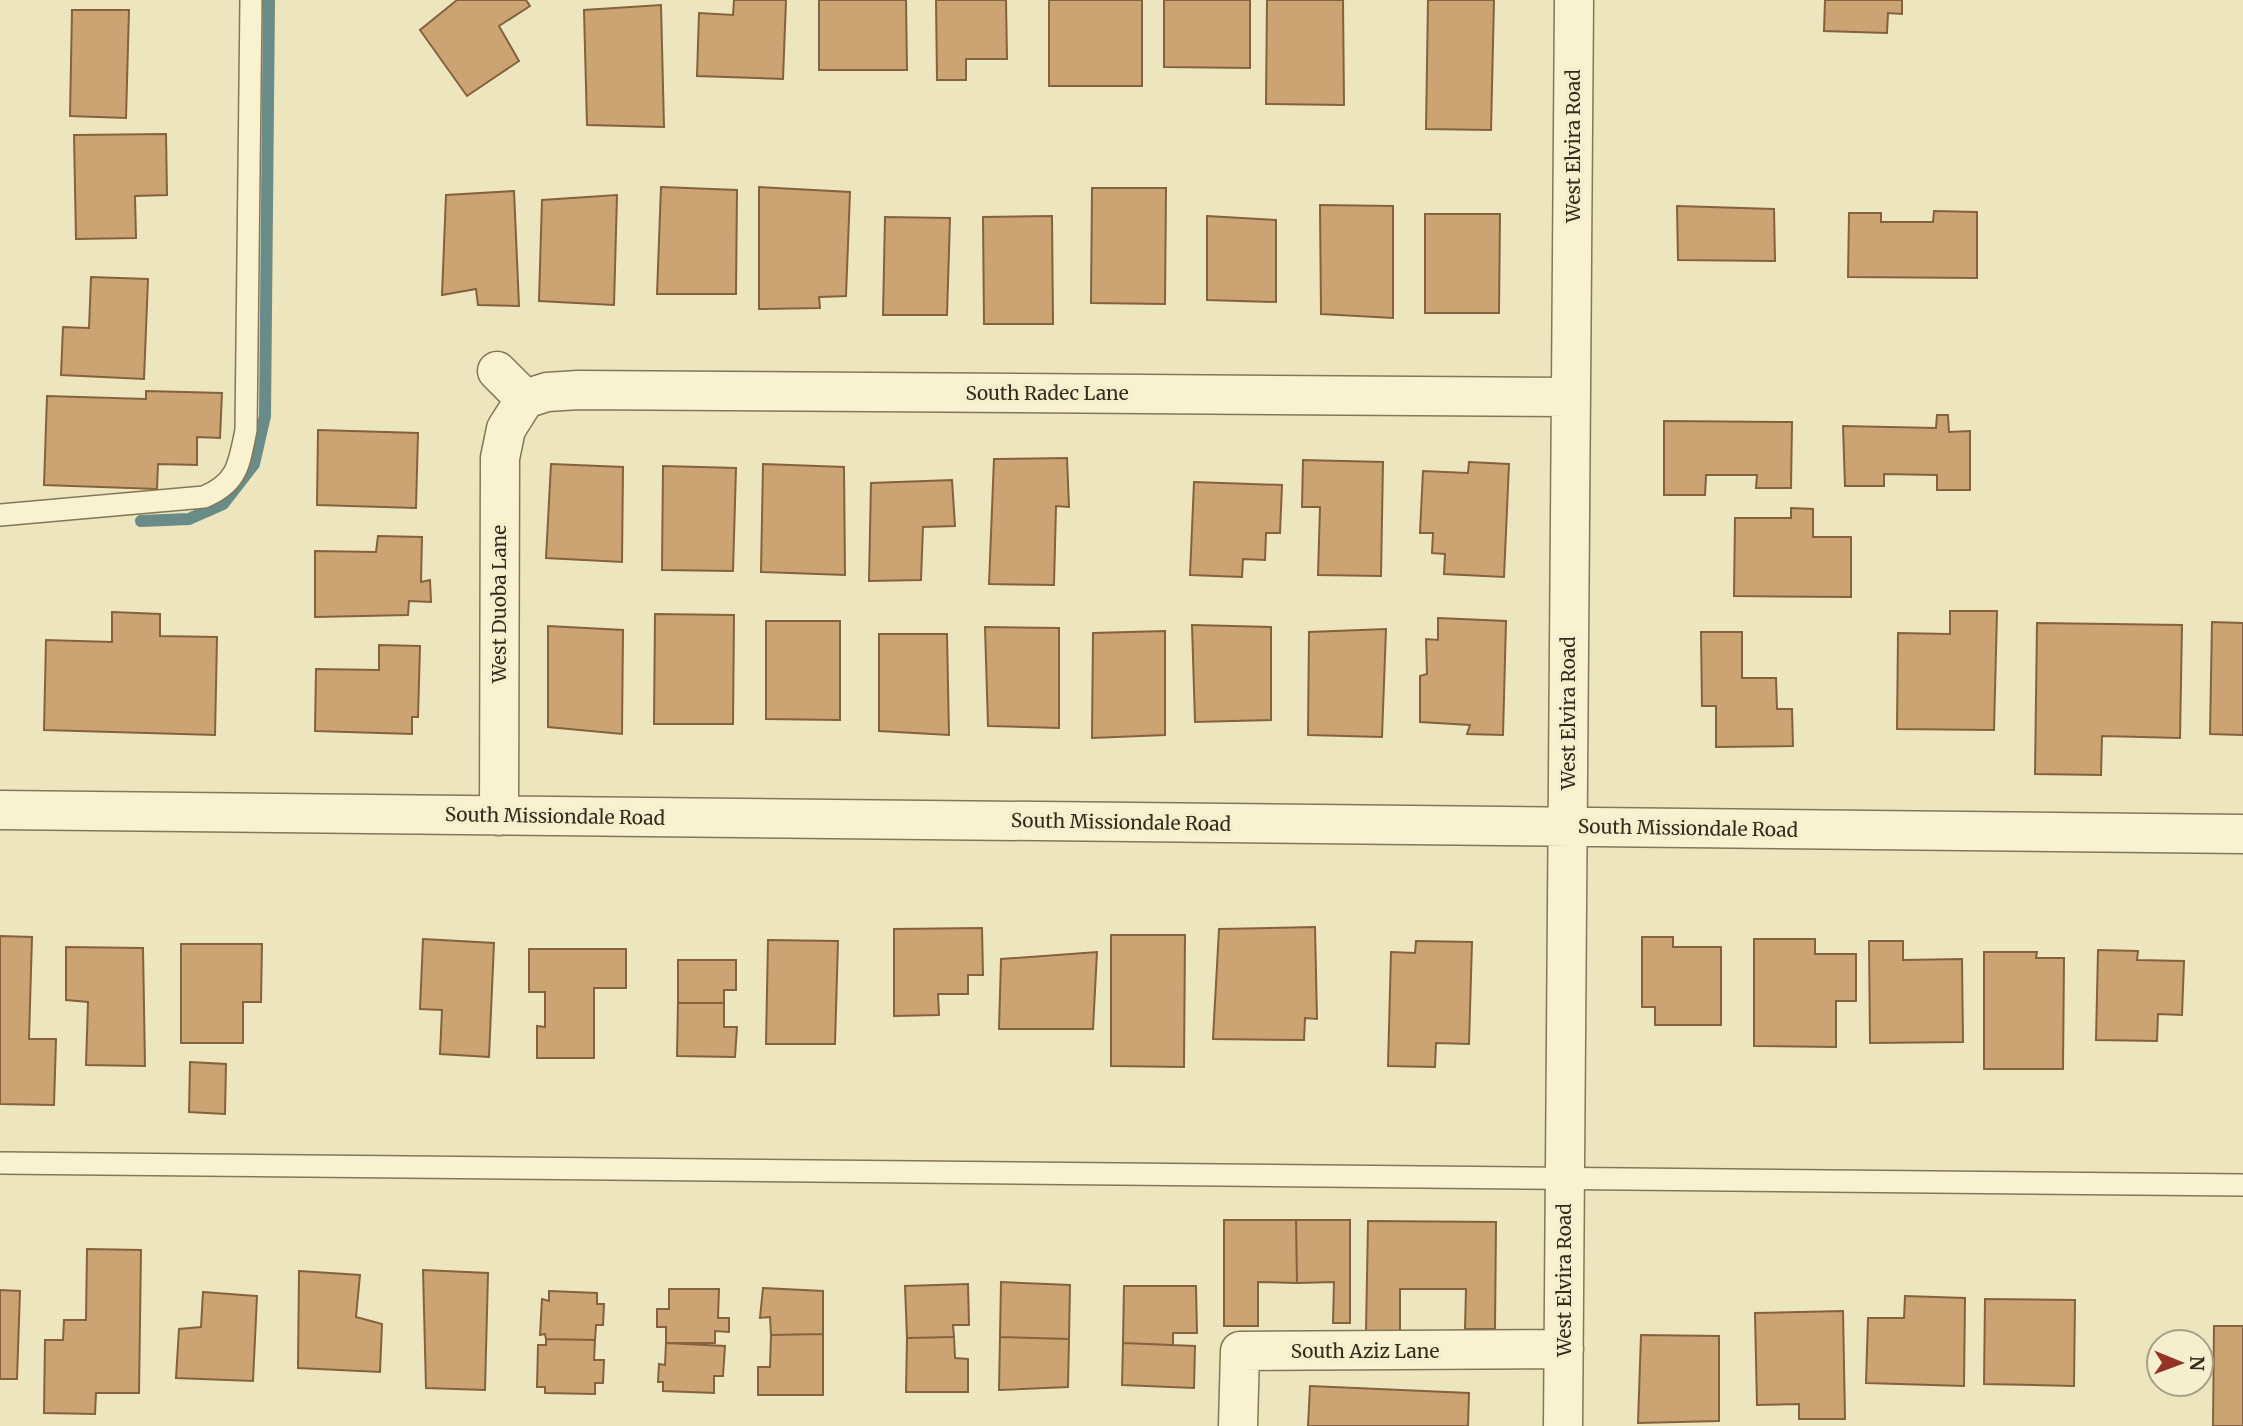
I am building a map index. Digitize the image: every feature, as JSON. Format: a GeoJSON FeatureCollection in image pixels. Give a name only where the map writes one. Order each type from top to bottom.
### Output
{"type":"FeatureCollection","features":[{"type":"Feature","properties":{"kind":"street","name":"West Elvira Road"},"geometry":{"type":"LineString","coordinates":[[1563,1426],[1574,0]]}},
{"type":"Feature","properties":{"kind":"street"},"geometry":{"type":"LineString","coordinates":[[497,371],[525,399]]}},
{"type":"Feature","properties":{"kind":"street","name":"South Radec Lane"},"geometry":{"type":"LineString","coordinates":[[525,399],[547,392],[578,390],[1571,397]]}},
{"type":"Feature","properties":{"kind":"street","name":"West Duoba Lane"},"geometry":{"type":"LineString","coordinates":[[499,816],[500,458],[506,429],[525,399]]}},
{"type":"Feature","properties":{"kind":"street","name":"South Missiondale Road"},"geometry":{"type":"LineString","coordinates":[[0,810],[2243,834]]}},
{"type":"Feature","properties":{"kind":"street","name":"South Aziz Lane"},"geometry":{"type":"LineString","coordinates":[[1238,1426],[1240,1351],[1564,1349]]}},
{"type":"Feature","properties":{"kind":"lane"},"geometry":{"type":"LineString","coordinates":[[0,515],[204,497],[224,489],[238,468],[246,430],[251,0]]}},
{"type":"Feature","properties":{"kind":"lane"},"geometry":{"type":"LineString","coordinates":[[0,1163],[2243,1185]]}},
{"type":"Feature","properties":{"kind":"building"},"geometry":{"type":"Polygon","coordinates":[[[457,0],[526,0],[530,6],[499,26],[519,61],[467,96],[420,30],[457,0]]]}},
{"type":"Feature","properties":{"kind":"building"},"geometry":{"type":"Polygon","coordinates":[[[734,0],[786,0],[783,79],[697,76],[699,13],[733,15],[734,0]]]}},
{"type":"Feature","properties":{"kind":"building"},"geometry":{"type":"Polygon","coordinates":[[[819,0],[906,0],[907,70],[819,70],[819,0]]]}},
{"type":"Feature","properties":{"kind":"building"},"geometry":{"type":"Polygon","coordinates":[[[936,0],[1006,0],[1007,59],[966,59],[966,80],[937,80],[936,0]]]}},
{"type":"Feature","properties":{"kind":"building"},"geometry":{"type":"Polygon","coordinates":[[[1049,0],[1142,0],[1142,86],[1049,86],[1049,0]]]}},
{"type":"Feature","properties":{"kind":"building"},"geometry":{"type":"Polygon","coordinates":[[[1164,0],[1250,0],[1250,68],[1164,67],[1164,0]]]}},
{"type":"Feature","properties":{"kind":"building"},"geometry":{"type":"Polygon","coordinates":[[[1267,0],[1343,0],[1344,105],[1266,104],[1267,0]]]}},
{"type":"Feature","properties":{"kind":"building"},"geometry":{"type":"Polygon","coordinates":[[[1428,0],[1494,0],[1491,130],[1426,129],[1428,0]]]}},
{"type":"Feature","properties":{"kind":"building"},"geometry":{"type":"Polygon","coordinates":[[[1825,0],[1902,0],[1902,14],[1888,13],[1887,33],[1824,31],[1825,0]]]}},
{"type":"Feature","properties":{"kind":"building"},"geometry":{"type":"Polygon","coordinates":[[[661,5],[664,127],[587,125],[584,10],[661,5]]]}},
{"type":"Feature","properties":{"kind":"building"},"geometry":{"type":"Polygon","coordinates":[[[72,10],[129,10],[126,118],[70,116],[72,10]]]}},
{"type":"Feature","properties":{"kind":"building"},"geometry":{"type":"Polygon","coordinates":[[[166,134],[167,195],[135,196],[136,238],[76,239],[74,135],[166,134]]]}},
{"type":"Feature","properties":{"kind":"building"},"geometry":{"type":"Polygon","coordinates":[[[661,187],[737,190],[736,294],[657,294],[661,187]]]}},
{"type":"Feature","properties":{"kind":"building"},"geometry":{"type":"Polygon","coordinates":[[[759,187],[850,192],[846,296],[819,297],[820,308],[759,309],[759,187]]]}},
{"type":"Feature","properties":{"kind":"building"},"geometry":{"type":"Polygon","coordinates":[[[1092,188],[1166,188],[1165,304],[1091,303],[1092,188]]]}},
{"type":"Feature","properties":{"kind":"building"},"geometry":{"type":"Polygon","coordinates":[[[514,191],[519,306],[478,305],[476,289],[442,295],[446,195],[514,191]]]}},
{"type":"Feature","properties":{"kind":"building"},"geometry":{"type":"Polygon","coordinates":[[[617,195],[614,305],[539,301],[542,200],[617,195]]]}},
{"type":"Feature","properties":{"kind":"building"},"geometry":{"type":"Polygon","coordinates":[[[1320,205],[1393,206],[1393,318],[1321,314],[1320,205]]]}},
{"type":"Feature","properties":{"kind":"building"},"geometry":{"type":"Polygon","coordinates":[[[1677,206],[1774,209],[1775,261],[1678,260],[1677,206]]]}},
{"type":"Feature","properties":{"kind":"building"},"geometry":{"type":"Polygon","coordinates":[[[1934,211],[1977,212],[1977,278],[1848,277],[1849,213],[1881,213],[1881,222],[1933,222],[1934,211]]]}},
{"type":"Feature","properties":{"kind":"building"},"geometry":{"type":"Polygon","coordinates":[[[1425,214],[1500,214],[1499,313],[1425,313],[1425,214]]]}},
{"type":"Feature","properties":{"kind":"building"},"geometry":{"type":"Polygon","coordinates":[[[1052,216],[1053,324],[984,324],[983,217],[1052,216]]]}},
{"type":"Feature","properties":{"kind":"building"},"geometry":{"type":"Polygon","coordinates":[[[1207,216],[1276,220],[1276,302],[1207,300],[1207,216]]]}},
{"type":"Feature","properties":{"kind":"building"},"geometry":{"type":"Polygon","coordinates":[[[885,217],[950,218],[947,315],[883,315],[885,217]]]}},
{"type":"Feature","properties":{"kind":"building"},"geometry":{"type":"Polygon","coordinates":[[[91,277],[148,279],[144,379],[61,375],[63,327],[89,328],[91,277]]]}},
{"type":"Feature","properties":{"kind":"building"},"geometry":{"type":"Polygon","coordinates":[[[146,391],[222,393],[220,438],[197,437],[197,465],[158,464],[157,489],[44,485],[47,396],[146,399],[146,391]]]}},
{"type":"Feature","properties":{"kind":"building"},"geometry":{"type":"Polygon","coordinates":[[[1937,415],[1948,415],[1949,432],[1970,431],[1970,490],[1937,490],[1937,475],[1884,474],[1884,486],[1845,486],[1843,426],[1936,428],[1937,415]]]}},
{"type":"Feature","properties":{"kind":"building"},"geometry":{"type":"Polygon","coordinates":[[[1664,421],[1792,422],[1791,488],[1756,488],[1757,475],[1706,475],[1705,495],[1664,495],[1664,421]]]}},
{"type":"Feature","properties":{"kind":"building"},"geometry":{"type":"Polygon","coordinates":[[[318,430],[418,433],[416,508],[317,505],[318,430]]]}},
{"type":"Feature","properties":{"kind":"building"},"geometry":{"type":"Polygon","coordinates":[[[1067,458],[1069,507],[1056,506],[1054,585],[989,584],[994,459],[1067,458]]]}},
{"type":"Feature","properties":{"kind":"building"},"geometry":{"type":"Polygon","coordinates":[[[1303,460],[1383,462],[1381,576],[1318,575],[1320,507],[1302,507],[1303,460]]]}},
{"type":"Feature","properties":{"kind":"building"},"geometry":{"type":"Polygon","coordinates":[[[1469,462],[1509,464],[1504,577],[1444,574],[1445,554],[1432,553],[1433,533],[1420,533],[1423,471],[1468,473],[1469,462]]]}},
{"type":"Feature","properties":{"kind":"building"},"geometry":{"type":"Polygon","coordinates":[[[551,464],[623,467],[622,562],[546,558],[551,464]]]}},
{"type":"Feature","properties":{"kind":"building"},"geometry":{"type":"Polygon","coordinates":[[[763,464],[844,467],[845,575],[761,572],[763,464]]]}},
{"type":"Feature","properties":{"kind":"building"},"geometry":{"type":"Polygon","coordinates":[[[663,466],[736,468],[733,571],[662,570],[663,466]]]}},
{"type":"Feature","properties":{"kind":"building"},"geometry":{"type":"Polygon","coordinates":[[[952,480],[955,526],[923,527],[921,580],[869,581],[871,483],[952,480]]]}},
{"type":"Feature","properties":{"kind":"building"},"geometry":{"type":"Polygon","coordinates":[[[1194,482],[1282,485],[1280,533],[1266,533],[1265,560],[1243,559],[1242,577],[1190,575],[1194,482]]]}},
{"type":"Feature","properties":{"kind":"building"},"geometry":{"type":"Polygon","coordinates":[[[1791,508],[1813,509],[1813,537],[1851,537],[1851,597],[1734,596],[1735,518],[1791,518],[1791,508]]]}},
{"type":"Feature","properties":{"kind":"building"},"geometry":{"type":"Polygon","coordinates":[[[378,536],[422,537],[421,582],[430,580],[431,602],[409,601],[408,615],[315,617],[315,551],[376,552],[378,536]]]}},
{"type":"Feature","properties":{"kind":"building"},"geometry":{"type":"Polygon","coordinates":[[[1950,611],[1997,611],[1994,730],[1897,729],[1898,633],[1950,634],[1950,611]]]}},
{"type":"Feature","properties":{"kind":"building"},"geometry":{"type":"Polygon","coordinates":[[[112,612],[160,614],[160,636],[217,637],[215,735],[44,730],[46,640],[112,642],[112,612]]]}},
{"type":"Feature","properties":{"kind":"building"},"geometry":{"type":"Polygon","coordinates":[[[655,614],[734,615],[733,724],[654,724],[655,614]]]}},
{"type":"Feature","properties":{"kind":"building"},"geometry":{"type":"Polygon","coordinates":[[[1438,618],[1506,621],[1503,735],[1467,734],[1470,725],[1420,722],[1420,676],[1427,674],[1426,639],[1438,640],[1438,618]]]}},
{"type":"Feature","properties":{"kind":"building"},"geometry":{"type":"Polygon","coordinates":[[[766,621],[840,621],[840,720],[766,719],[766,621]]]}},
{"type":"Feature","properties":{"kind":"building"},"geometry":{"type":"Polygon","coordinates":[[[2212,622],[2243,623],[2243,735],[2210,734],[2212,622]]]}},
{"type":"Feature","properties":{"kind":"building"},"geometry":{"type":"Polygon","coordinates":[[[2037,623],[2182,625],[2180,738],[2102,736],[2101,775],[2035,774],[2037,623]]]}},
{"type":"Feature","properties":{"kind":"building"},"geometry":{"type":"Polygon","coordinates":[[[1192,625],[1271,627],[1271,720],[1195,722],[1192,625]]]}},
{"type":"Feature","properties":{"kind":"building"},"geometry":{"type":"Polygon","coordinates":[[[548,626],[623,630],[622,734],[548,727],[548,626]]]}},
{"type":"Feature","properties":{"kind":"building"},"geometry":{"type":"Polygon","coordinates":[[[985,627],[1059,628],[1059,728],[988,726],[985,627]]]}},
{"type":"Feature","properties":{"kind":"building"},"geometry":{"type":"Polygon","coordinates":[[[1386,629],[1382,737],[1308,735],[1309,632],[1386,629]]]}},
{"type":"Feature","properties":{"kind":"building"},"geometry":{"type":"Polygon","coordinates":[[[1165,631],[1165,735],[1092,738],[1093,633],[1165,631]]]}},
{"type":"Feature","properties":{"kind":"building"},"geometry":{"type":"Polygon","coordinates":[[[1701,632],[1742,632],[1742,678],[1776,678],[1777,709],[1792,709],[1793,746],[1716,747],[1716,706],[1702,706],[1701,632]]]}},
{"type":"Feature","properties":{"kind":"building"},"geometry":{"type":"Polygon","coordinates":[[[879,634],[947,634],[949,735],[879,731],[879,634]]]}},
{"type":"Feature","properties":{"kind":"building"},"geometry":{"type":"Polygon","coordinates":[[[379,645],[420,646],[418,717],[412,717],[412,734],[315,731],[316,669],[379,670],[379,645]]]}},
{"type":"Feature","properties":{"kind":"building"},"geometry":{"type":"Polygon","coordinates":[[[1315,927],[1317,1019],[1305,1018],[1304,1040],[1213,1039],[1219,929],[1315,927]]]}},
{"type":"Feature","properties":{"kind":"building"},"geometry":{"type":"Polygon","coordinates":[[[982,928],[983,975],[968,975],[968,994],[938,994],[939,1015],[894,1016],[894,929],[982,928]]]}},
{"type":"Feature","properties":{"kind":"building"},"geometry":{"type":"Polygon","coordinates":[[[1111,935],[1185,935],[1184,1067],[1111,1066],[1111,935]]]}},
{"type":"Feature","properties":{"kind":"building"},"geometry":{"type":"Polygon","coordinates":[[[0,936],[32,937],[29,1039],[56,1039],[54,1105],[0,1104],[0,936]]]}},
{"type":"Feature","properties":{"kind":"building"},"geometry":{"type":"Polygon","coordinates":[[[1642,937],[1673,937],[1673,947],[1721,947],[1721,1025],[1655,1025],[1655,1007],[1642,1007],[1642,937]]]}},
{"type":"Feature","properties":{"kind":"building"},"geometry":{"type":"Polygon","coordinates":[[[423,939],[494,943],[489,1057],[440,1054],[442,1010],[420,1009],[423,939]]]}},
{"type":"Feature","properties":{"kind":"building"},"geometry":{"type":"Polygon","coordinates":[[[1754,939],[1815,939],[1815,954],[1856,954],[1856,1001],[1836,1001],[1836,1047],[1754,1046],[1754,939]]]}},
{"type":"Feature","properties":{"kind":"building"},"geometry":{"type":"Polygon","coordinates":[[[768,940],[838,941],[835,1044],[766,1044],[768,940]]]}},
{"type":"Feature","properties":{"kind":"building"},"geometry":{"type":"Polygon","coordinates":[[[1416,941],[1472,942],[1469,1044],[1436,1043],[1435,1067],[1388,1066],[1391,952],[1415,953],[1416,941]]]}},
{"type":"Feature","properties":{"kind":"building"},"geometry":{"type":"Polygon","coordinates":[[[1869,941],[1903,941],[1903,960],[1962,959],[1963,1042],[1870,1043],[1869,941]]]}},
{"type":"Feature","properties":{"kind":"building"},"geometry":{"type":"Polygon","coordinates":[[[181,944],[262,944],[261,1002],[243,1002],[243,1043],[181,1043],[181,944]]]}},
{"type":"Feature","properties":{"kind":"building"},"geometry":{"type":"Polygon","coordinates":[[[66,947],[143,948],[145,1066],[86,1065],[88,1002],[66,1000],[66,947]]]}},
{"type":"Feature","properties":{"kind":"building"},"geometry":{"type":"Polygon","coordinates":[[[529,949],[626,949],[626,988],[594,988],[594,1058],[537,1058],[537,1026],[545,1027],[545,992],[529,992],[529,949]]]}},
{"type":"Feature","properties":{"kind":"building"},"geometry":{"type":"Polygon","coordinates":[[[2098,950],[2138,951],[2137,960],[2184,961],[2182,1015],[2158,1014],[2157,1041],[2096,1040],[2098,950]]]}},
{"type":"Feature","properties":{"kind":"building"},"geometry":{"type":"Polygon","coordinates":[[[1097,952],[1093,1029],[999,1029],[1001,959],[1097,952]]]}},
{"type":"Feature","properties":{"kind":"building"},"geometry":{"type":"Polygon","coordinates":[[[1984,952],[2037,952],[2036,958],[2064,958],[2063,1069],[1984,1069],[1984,952]]]}},
{"type":"Feature","properties":{"kind":"building"},"geometry":{"type":"Polygon","coordinates":[[[678,960],[736,960],[736,990],[724,990],[724,1003],[678,1003],[678,960]]]}},
{"type":"Feature","properties":{"kind":"building"},"geometry":{"type":"Polygon","coordinates":[[[678,1003],[724,1003],[724,1027],[737,1027],[735,1057],[677,1056],[678,1003]]]}},
{"type":"Feature","properties":{"kind":"building"},"geometry":{"type":"Polygon","coordinates":[[[190,1062],[226,1064],[225,1114],[189,1112],[190,1062]]]}},
{"type":"Feature","properties":{"kind":"building"},"geometry":{"type":"Polygon","coordinates":[[[1224,1220],[1296,1220],[1297,1283],[1258,1282],[1258,1326],[1224,1326],[1224,1220]]]}},
{"type":"Feature","properties":{"kind":"building"},"geometry":{"type":"Polygon","coordinates":[[[1296,1220],[1350,1220],[1350,1323],[1333,1323],[1334,1282],[1297,1283],[1296,1220]]]}},
{"type":"Feature","properties":{"kind":"building"},"geometry":{"type":"Polygon","coordinates":[[[1368,1221],[1496,1222],[1495,1329],[1465,1329],[1466,1289],[1400,1289],[1400,1333],[1366,1332],[1368,1221]]]}},
{"type":"Feature","properties":{"kind":"building"},"geometry":{"type":"Polygon","coordinates":[[[87,1249],[141,1250],[139,1393],[96,1393],[95,1414],[44,1413],[45,1340],[63,1340],[64,1320],[86,1320],[87,1249]]]}},
{"type":"Feature","properties":{"kind":"building"},"geometry":{"type":"Polygon","coordinates":[[[423,1270],[488,1273],[485,1390],[426,1388],[423,1270]]]}},
{"type":"Feature","properties":{"kind":"building"},"geometry":{"type":"Polygon","coordinates":[[[299,1271],[360,1275],[356,1317],[382,1324],[380,1372],[298,1368],[299,1271]]]}},
{"type":"Feature","properties":{"kind":"building"},"geometry":{"type":"Polygon","coordinates":[[[1001,1282],[1070,1285],[1069,1339],[1000,1337],[1001,1282]]]}},
{"type":"Feature","properties":{"kind":"building"},"geometry":{"type":"Polygon","coordinates":[[[968,1284],[969,1325],[953,1325],[954,1337],[907,1338],[905,1286],[968,1284]]]}},
{"type":"Feature","properties":{"kind":"building"},"geometry":{"type":"Polygon","coordinates":[[[1124,1286],[1196,1286],[1197,1333],[1173,1333],[1173,1345],[1123,1343],[1124,1286]]]}},
{"type":"Feature","properties":{"kind":"building"},"geometry":{"type":"Polygon","coordinates":[[[763,1288],[823,1291],[823,1334],[771,1335],[770,1317],[760,1318],[763,1288]]]}},
{"type":"Feature","properties":{"kind":"building"},"geometry":{"type":"Polygon","coordinates":[[[669,1289],[719,1289],[718,1318],[729,1318],[729,1332],[715,1331],[715,1343],[666,1343],[666,1327],[657,1327],[657,1309],[669,1309],[669,1289]]]}},
{"type":"Feature","properties":{"kind":"building"},"geometry":{"type":"Polygon","coordinates":[[[0,1290],[20,1291],[17,1379],[0,1379],[0,1290]]]}},
{"type":"Feature","properties":{"kind":"building"},"geometry":{"type":"Polygon","coordinates":[[[549,1291],[597,1293],[597,1304],[604,1304],[603,1325],[596,1325],[595,1340],[546,1339],[545,1334],[540,1335],[542,1299],[549,1301],[549,1291]]]}},
{"type":"Feature","properties":{"kind":"building"},"geometry":{"type":"Polygon","coordinates":[[[203,1292],[257,1296],[253,1381],[176,1378],[179,1329],[201,1327],[203,1292]]]}},
{"type":"Feature","properties":{"kind":"building"},"geometry":{"type":"Polygon","coordinates":[[[1905,1296],[1965,1298],[1964,1386],[1866,1383],[1868,1318],[1904,1318],[1905,1296]]]}},
{"type":"Feature","properties":{"kind":"building"},"geometry":{"type":"Polygon","coordinates":[[[1985,1299],[2075,1300],[2074,1386],[1984,1384],[1985,1299]]]}},
{"type":"Feature","properties":{"kind":"building"},"geometry":{"type":"Polygon","coordinates":[[[1843,1311],[1845,1419],[1799,1419],[1799,1404],[1757,1405],[1755,1313],[1843,1311]]]}},
{"type":"Feature","properties":{"kind":"building"},"geometry":{"type":"Polygon","coordinates":[[[2243,1326],[2243,1426],[2213,1426],[2214,1328],[2243,1326]]]}},
{"type":"Feature","properties":{"kind":"building"},"geometry":{"type":"Polygon","coordinates":[[[823,1334],[823,1395],[758,1395],[758,1367],[770,1367],[771,1335],[823,1334]]]}},
{"type":"Feature","properties":{"kind":"building"},"geometry":{"type":"Polygon","coordinates":[[[1641,1335],[1719,1336],[1719,1421],[1638,1423],[1641,1335]]]}},
{"type":"Feature","properties":{"kind":"building"},"geometry":{"type":"Polygon","coordinates":[[[954,1337],[955,1358],[968,1359],[968,1392],[906,1392],[907,1338],[954,1337]]]}},
{"type":"Feature","properties":{"kind":"building"},"geometry":{"type":"Polygon","coordinates":[[[1000,1337],[1069,1339],[1068,1387],[999,1390],[1000,1337]]]}},
{"type":"Feature","properties":{"kind":"building"},"geometry":{"type":"Polygon","coordinates":[[[546,1339],[595,1340],[594,1360],[604,1360],[603,1383],[595,1383],[595,1394],[545,1393],[545,1387],[537,1387],[538,1345],[546,1345],[546,1339]]]}},
{"type":"Feature","properties":{"kind":"building"},"geometry":{"type":"Polygon","coordinates":[[[666,1343],[725,1346],[723,1376],[714,1376],[714,1393],[663,1391],[663,1382],[658,1382],[659,1364],[665,1365],[666,1343]]]}},
{"type":"Feature","properties":{"kind":"building"},"geometry":{"type":"Polygon","coordinates":[[[1123,1343],[1195,1346],[1194,1388],[1122,1385],[1123,1343]]]}},
{"type":"Feature","properties":{"kind":"building"},"geometry":{"type":"Polygon","coordinates":[[[1310,1386],[1469,1393],[1468,1426],[1308,1426],[1310,1386]]]}},
{"type":"Feature","properties":{"kind":"waterway"},"geometry":{"type":"LineString","coordinates":[[141,521],[189,519],[223,504],[254,464],[265,416],[269,0]]}}]}
